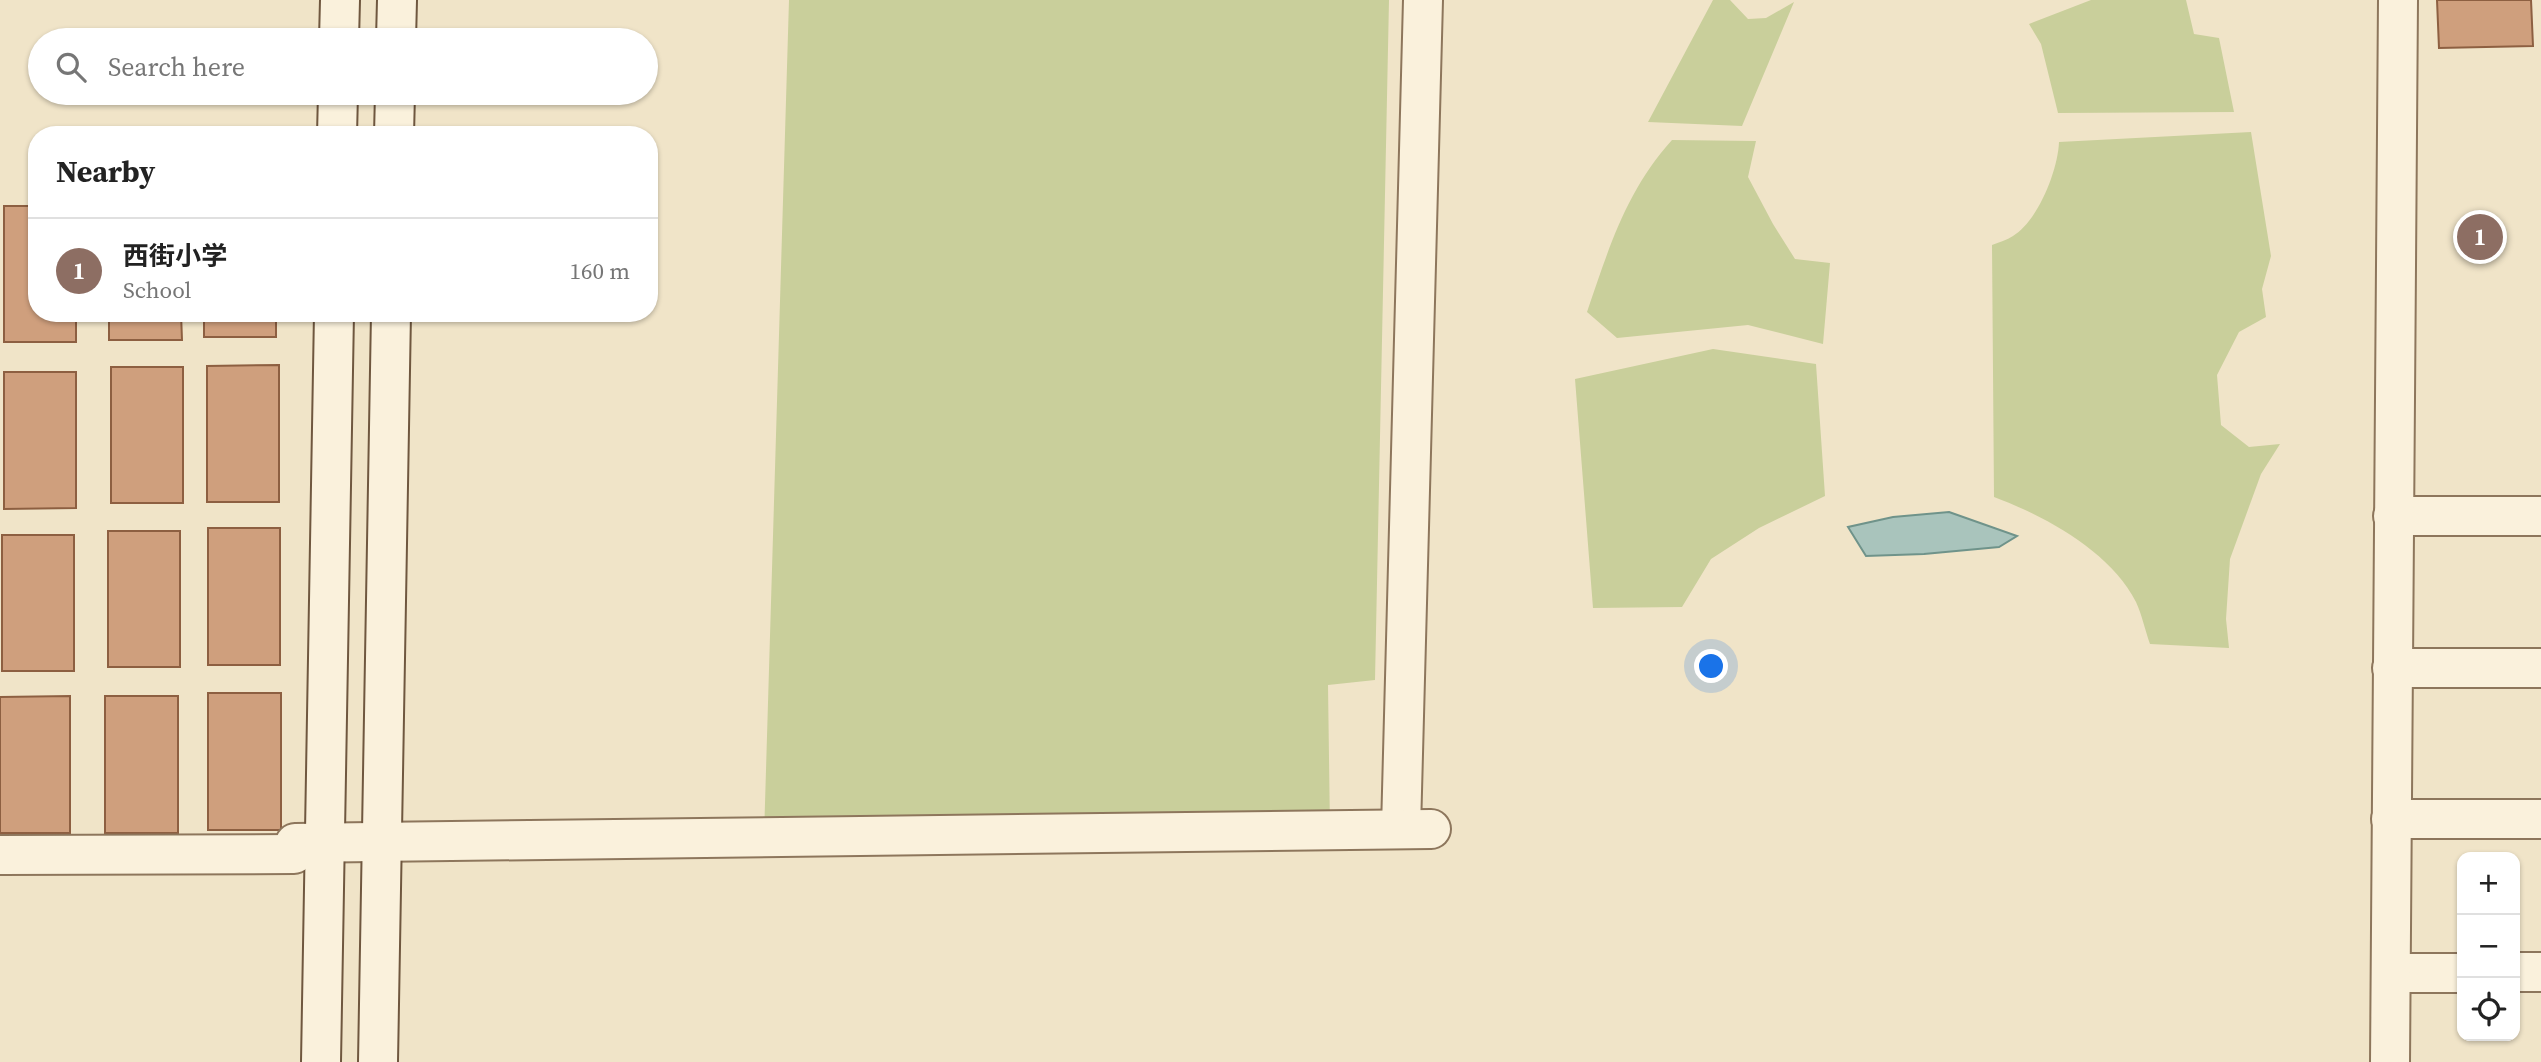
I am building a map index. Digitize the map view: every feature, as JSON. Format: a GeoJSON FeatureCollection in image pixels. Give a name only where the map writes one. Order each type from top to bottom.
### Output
{"type":"FeatureCollection","features":[{"type":"Feature","properties":{"kind":"street"},"geometry":{"type":"LineString","coordinates":[[339,28],[340,0]]}},
{"type":"Feature","properties":{"kind":"street"},"geometry":{"type":"LineString","coordinates":[[396,28],[397,0]]}},
{"type":"Feature","properties":{"kind":"street"},"geometry":{"type":"LineString","coordinates":[[0,855],[304,847],[382,842],[1416,829],[1423,0]]}},
{"type":"Feature","properties":{"kind":"street"},"geometry":{"type":"LineString","coordinates":[[2390,1062],[2398,0]]}},
{"type":"Feature","properties":{"kind":"street"},"geometry":{"type":"LineString","coordinates":[[337,126],[338,105]]}},
{"type":"Feature","properties":{"kind":"street"},"geometry":{"type":"LineString","coordinates":[[394,126],[395,105]]}},
{"type":"Feature","properties":{"kind":"street"},"geometry":{"type":"LineString","coordinates":[[321,1062],[304,847],[333,322]]}},
{"type":"Feature","properties":{"kind":"street"},"geometry":{"type":"LineString","coordinates":[[378,1062],[391,322]]}},
{"type":"Feature","properties":{"kind":"street"},"geometry":{"type":"LineString","coordinates":[[2393,516],[2541,516]]}},
{"type":"Feature","properties":{"kind":"street"},"geometry":{"type":"LineString","coordinates":[[2392,668],[2541,668]]}},
{"type":"Feature","properties":{"kind":"street"},"geometry":{"type":"LineString","coordinates":[[2391,819],[2541,819]]}},
{"type":"Feature","properties":{"kind":"street"},"geometry":{"type":"LineString","coordinates":[[2520,972],[2541,972]]}},
{"type":"Feature","properties":{"kind":"street"},"geometry":{"type":"LineString","coordinates":[[2390,973],[2457,973]]}},
{"type":"Feature","properties":{"kind":"green space"},"geometry":{"type":"Polygon","coordinates":[[[789,0],[1389,0],[1375,680],[1328,685],[1330,830],[764,837],[789,0]]]}},
{"type":"Feature","properties":{"kind":"green space"},"geometry":{"type":"Polygon","coordinates":[[[1713,0],[1730,0],[1748,19],[1766,18],[1794,2],[1742,126],[1648,122],[1713,0]]]}},
{"type":"Feature","properties":{"kind":"green space"},"geometry":{"type":"Polygon","coordinates":[[[2091,0],[2186,0],[2194,34],[2219,38],[2234,112],[2058,113],[2041,44],[2029,24],[2091,0]]]}},
{"type":"Feature","properties":{"kind":"green space"},"geometry":{"type":"Polygon","coordinates":[[[2251,132],[2271,256],[2262,289],[2266,317],[2239,332],[2217,375],[2221,425],[2249,447],[2280,444],[2261,474],[2230,559],[2226,619],[2229,648],[2150,644],[2136,602],[2110,567],[2093,551],[2054,525],[1994,497],[1992,245],[2013,236],[2031,219],[2051,180],[2059,142],[2251,132]]]}},
{"type":"Feature","properties":{"kind":"green space"},"geometry":{"type":"Polygon","coordinates":[[[1672,140],[1756,141],[1748,177],[1773,224],[1795,259],[1830,263],[1823,344],[1748,325],[1617,338],[1587,312],[1620,221],[1642,179],[1672,140]]]}},
{"type":"Feature","properties":{"kind":"green space"},"geometry":{"type":"Polygon","coordinates":[[[1713,349],[1816,364],[1825,496],[1759,528],[1711,559],[1682,607],[1593,608],[1575,379],[1713,349]]]}},
{"type":"Feature","properties":{"kind":"water"},"geometry":{"type":"Polygon","coordinates":[[[1949,512],[2017,536],[1999,547],[1866,556],[1848,527],[1893,517],[1949,512]]]}},
{"type":"Feature","properties":{"kind":"building"},"geometry":{"type":"Polygon","coordinates":[[[2437,0],[2531,0],[2533,46],[2439,48],[2437,0]]]}},
{"type":"Feature","properties":{"kind":"building"},"geometry":{"type":"Polygon","coordinates":[[[4,206],[28,206],[28,322],[76,322],[76,342],[4,342],[4,206]]]}},
{"type":"Feature","properties":{"kind":"building"},"geometry":{"type":"Polygon","coordinates":[[[109,322],[181,322],[182,340],[109,340],[109,322]]]}},
{"type":"Feature","properties":{"kind":"building"},"geometry":{"type":"Polygon","coordinates":[[[204,322],[276,322],[276,337],[204,337],[204,322]]]}},
{"type":"Feature","properties":{"kind":"building"},"geometry":{"type":"Polygon","coordinates":[[[279,365],[279,502],[207,502],[207,366],[279,365]]]}},
{"type":"Feature","properties":{"kind":"building"},"geometry":{"type":"Polygon","coordinates":[[[111,367],[183,367],[183,503],[111,503],[111,367]]]}},
{"type":"Feature","properties":{"kind":"building"},"geometry":{"type":"Polygon","coordinates":[[[4,372],[76,372],[76,508],[4,509],[4,372]]]}},
{"type":"Feature","properties":{"kind":"building"},"geometry":{"type":"Polygon","coordinates":[[[208,528],[280,528],[280,665],[208,665],[208,528]]]}},
{"type":"Feature","properties":{"kind":"building"},"geometry":{"type":"Polygon","coordinates":[[[108,531],[180,531],[180,667],[108,667],[108,531]]]}},
{"type":"Feature","properties":{"kind":"building"},"geometry":{"type":"Polygon","coordinates":[[[2,535],[74,535],[74,671],[2,671],[2,535]]]}},
{"type":"Feature","properties":{"kind":"building"},"geometry":{"type":"Polygon","coordinates":[[[208,693],[281,693],[281,830],[208,830],[208,693]]]}},
{"type":"Feature","properties":{"kind":"building"},"geometry":{"type":"Polygon","coordinates":[[[70,696],[70,833],[0,833],[0,697],[70,696]]]}},
{"type":"Feature","properties":{"kind":"building"},"geometry":{"type":"Polygon","coordinates":[[[105,696],[178,696],[178,833],[105,833],[105,696]]]}},
{"type":"Feature","properties":{"kind":"place","name":"西街小学"},"geometry":{"type":"Point","coordinates":[2480,237]}}]}
